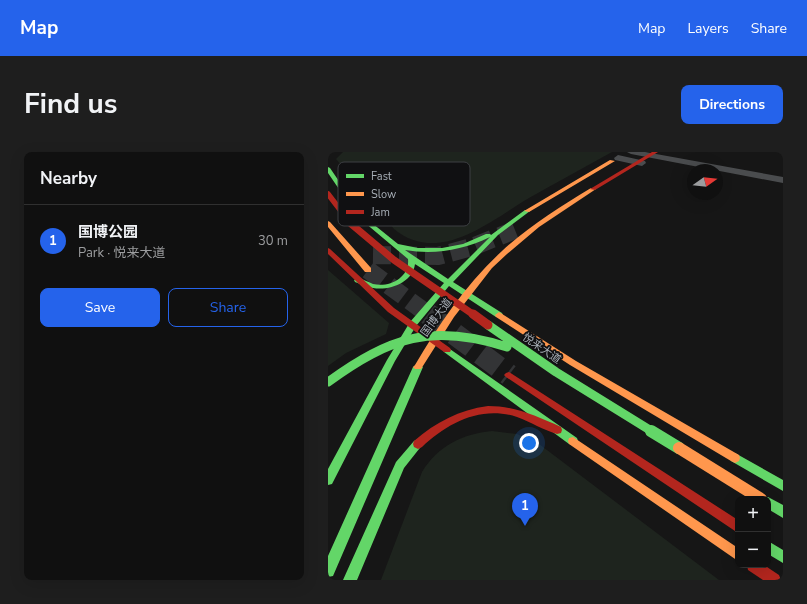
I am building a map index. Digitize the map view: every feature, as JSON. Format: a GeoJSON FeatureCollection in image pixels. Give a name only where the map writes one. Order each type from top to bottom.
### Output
{"type":"FeatureCollection","features":[{"type":"Feature","properties":{"kind":"main road"},"geometry":{"type":"LineString","coordinates":[[515,230],[629,155],[653,154]]}},
{"type":"Feature","properties":{"kind":"main road","name":"国博大道"},"geometry":{"type":"LineString","coordinates":[[328,571],[413,378],[434,340],[467,295],[503,254],[537,225],[653,154]]}},
{"type":"Feature","properties":{"kind":"main road","name":"国博大道"},"geometry":{"type":"LineString","coordinates":[[328,480],[391,360],[413,324],[448,283],[496,234],[516,217],[618,158],[629,155]]}},
{"type":"Feature","properties":{"kind":"main road"},"geometry":{"type":"LineString","coordinates":[[328,169],[338,184]]}},
{"type":"Feature","properties":{"kind":"main road","name":"悦来大道"},"geometry":{"type":"LineString","coordinates":[[328,194],[338,207]]}},
{"type":"Feature","properties":{"kind":"main road"},"geometry":{"type":"LineString","coordinates":[[394,245],[410,250],[424,252],[462,247],[484,237],[516,217]]}},
{"type":"Feature","properties":{"kind":"main road"},"geometry":{"type":"LineString","coordinates":[[328,223],[368,270]]}},
{"type":"Feature","properties":{"kind":"main road","name":"悦来大道"},"geometry":{"type":"LineString","coordinates":[[352,226],[394,260],[556,372],[756,496]]}},
{"type":"Feature","properties":{"kind":"main road"},"geometry":{"type":"LineString","coordinates":[[372,226],[411,258],[573,363],[783,486]]}},
{"type":"Feature","properties":{"kind":"main road"},"geometry":{"type":"LineString","coordinates":[[346,246],[366,253]]}},
{"type":"Feature","properties":{"kind":"main road"},"geometry":{"type":"LineString","coordinates":[[328,250],[391,310],[413,324],[557,430],[735,553]]}},
{"type":"Feature","properties":{"kind":"main road"},"geometry":{"type":"LineString","coordinates":[[358,280],[374,286],[397,281],[410,274],[414,269],[415,265],[411,258]]}},
{"type":"Feature","properties":{"kind":"main road"},"geometry":{"type":"LineString","coordinates":[[328,382],[358,358],[374,351],[407,339],[444,334],[480,338],[497,342],[556,372]]}},
{"type":"Feature","properties":{"kind":"main road"},"geometry":{"type":"LineString","coordinates":[[509,375],[735,525]]}},
{"type":"Feature","properties":{"kind":"main road"},"geometry":{"type":"LineString","coordinates":[[350,580],[400,465],[410,452],[434,429],[462,415],[491,409],[520,414],[557,430]]}},
{"type":"Feature","properties":{"kind":"main road"},"geometry":{"type":"LineString","coordinates":[[771,505],[783,512]]}},
{"type":"Feature","properties":{"kind":"main road"},"geometry":{"type":"LineString","coordinates":[[771,549],[783,557]]}},
{"type":"Feature","properties":{"kind":"main road"},"geometry":{"type":"LineString","coordinates":[[757,568],[774,580]]}},
{"type":"Feature","properties":{"kind":"street"},"geometry":{"type":"LineString","coordinates":[[653,154],[783,180]]}},
{"type":"Feature","properties":{"kind":"street"},"geometry":{"type":"LineString","coordinates":[[629,155],[638,162],[687,171]]}},
{"type":"Feature","properties":{"kind":"street"},"geometry":{"type":"LineString","coordinates":[[723,178],[783,189]]}},
{"type":"Feature","properties":{"kind":"shaded area"},"geometry":{"type":"Polygon","coordinates":[[[343,152],[612,152],[529,198],[481,228],[446,242],[429,243],[411,239],[392,226],[470,226],[470,162],[338,162],[336,159],[343,152]]]}},
{"type":"Feature","properties":{"kind":"shaded area"},"geometry":{"type":"Polygon","coordinates":[[[328,270],[389,323],[386,334],[346,353],[328,366],[328,270]]]}},
{"type":"Feature","properties":{"kind":"shaded area"},"geometry":{"type":"Polygon","coordinates":[[[492,431],[517,434],[539,444],[719,580],[381,580],[422,472],[428,463],[443,448],[461,438],[492,431]]]}},
{"type":"Feature","properties":{"kind":"tunnel"},"geometry":{"type":"LineString","coordinates":[[373,255],[438,256],[472,247],[515,230]]}},
{"type":"Feature","properties":{"kind":"tunnel"},"geometry":{"type":"LineString","coordinates":[[368,270],[429,315]]}},
{"type":"Feature","properties":{"kind":"tunnel"},"geometry":{"type":"LineString","coordinates":[[428,314],[509,375]]}},
{"type":"Feature","properties":{"kind":"traffic: fast"},"geometry":{"type":"LineString","coordinates":[[328,169],[338,184]]}},
{"type":"Feature","properties":{"kind":"traffic: fast"},"geometry":{"type":"LineString","coordinates":[[328,480],[391,360],[413,324],[448,283],[496,234],[527,211]]}},
{"type":"Feature","properties":{"kind":"traffic: fast"},"geometry":{"type":"LineString","coordinates":[[372,226],[411,258],[499,315]]}},
{"type":"Feature","properties":{"kind":"traffic: fast"},"geometry":{"type":"LineString","coordinates":[[394,245],[418,250],[442,250],[465,245],[488,235]]}},
{"type":"Feature","properties":{"kind":"traffic: fast"},"geometry":{"type":"LineString","coordinates":[[358,280],[373,286],[387,286],[394,284],[401,281],[410,271],[412,265],[411,258]]}},
{"type":"Feature","properties":{"kind":"traffic: fast"},"geometry":{"type":"LineString","coordinates":[[488,325],[556,372],[679,448]]}},
{"type":"Feature","properties":{"kind":"traffic: fast"},"geometry":{"type":"LineString","coordinates":[[328,382],[370,354],[391,344],[413,338],[435,335],[458,335],[482,339],[507,347]]}},
{"type":"Feature","properties":{"kind":"traffic: fast"},"geometry":{"type":"LineString","coordinates":[[447,350],[573,441]]}},
{"type":"Feature","properties":{"kind":"traffic: fast"},"geometry":{"type":"LineString","coordinates":[[328,571],[418,367]]}},
{"type":"Feature","properties":{"kind":"traffic: fast"},"geometry":{"type":"LineString","coordinates":[[350,580],[400,465],[418,444]]}},
{"type":"Feature","properties":{"kind":"traffic: fast"},"geometry":{"type":"LineString","coordinates":[[735,458],[783,486]]}},
{"type":"Feature","properties":{"kind":"traffic: fast"},"geometry":{"type":"LineString","coordinates":[[771,505],[783,512]]}},
{"type":"Feature","properties":{"kind":"traffic: fast"},"geometry":{"type":"LineString","coordinates":[[771,549],[783,557]]}},
{"type":"Feature","properties":{"kind":"traffic: slow"},"geometry":{"type":"LineString","coordinates":[[527,211],[612,161]]}},
{"type":"Feature","properties":{"kind":"traffic: slow"},"geometry":{"type":"LineString","coordinates":[[418,367],[439,332],[463,298],[504,252],[537,225],[593,189]]}},
{"type":"Feature","properties":{"kind":"traffic: slow"},"geometry":{"type":"LineString","coordinates":[[328,223],[368,270]]}},
{"type":"Feature","properties":{"kind":"traffic: slow"},"geometry":{"type":"LineString","coordinates":[[499,315],[573,363],[735,458]]}},
{"type":"Feature","properties":{"kind":"traffic: slow"},"geometry":{"type":"LineString","coordinates":[[573,441],[735,553]]}},
{"type":"Feature","properties":{"kind":"traffic: slow"},"geometry":{"type":"LineString","coordinates":[[679,448],[756,496]]}},
{"type":"Feature","properties":{"kind":"traffic: jam"},"geometry":{"type":"LineString","coordinates":[[593,189],[656,152]]}},
{"type":"Feature","properties":{"kind":"traffic: jam"},"geometry":{"type":"LineString","coordinates":[[328,194],[338,207]]}},
{"type":"Feature","properties":{"kind":"traffic: jam"},"geometry":{"type":"LineString","coordinates":[[352,226],[394,260],[488,325]]}},
{"type":"Feature","properties":{"kind":"traffic: jam"},"geometry":{"type":"LineString","coordinates":[[328,250],[391,310],[447,350]]}},
{"type":"Feature","properties":{"kind":"traffic: jam"},"geometry":{"type":"LineString","coordinates":[[509,375],[735,525]]}},
{"type":"Feature","properties":{"kind":"traffic: jam"},"geometry":{"type":"LineString","coordinates":[[418,444],[439,427],[462,415],[488,410],[514,412],[557,430]]}},
{"type":"Feature","properties":{"kind":"traffic: jam"},"geometry":{"type":"LineString","coordinates":[[757,568],[774,580]]}},
{"type":"Feature","properties":{"kind":"place","name":"国博公园"},"geometry":{"type":"Point","coordinates":[525,526]}}]}
